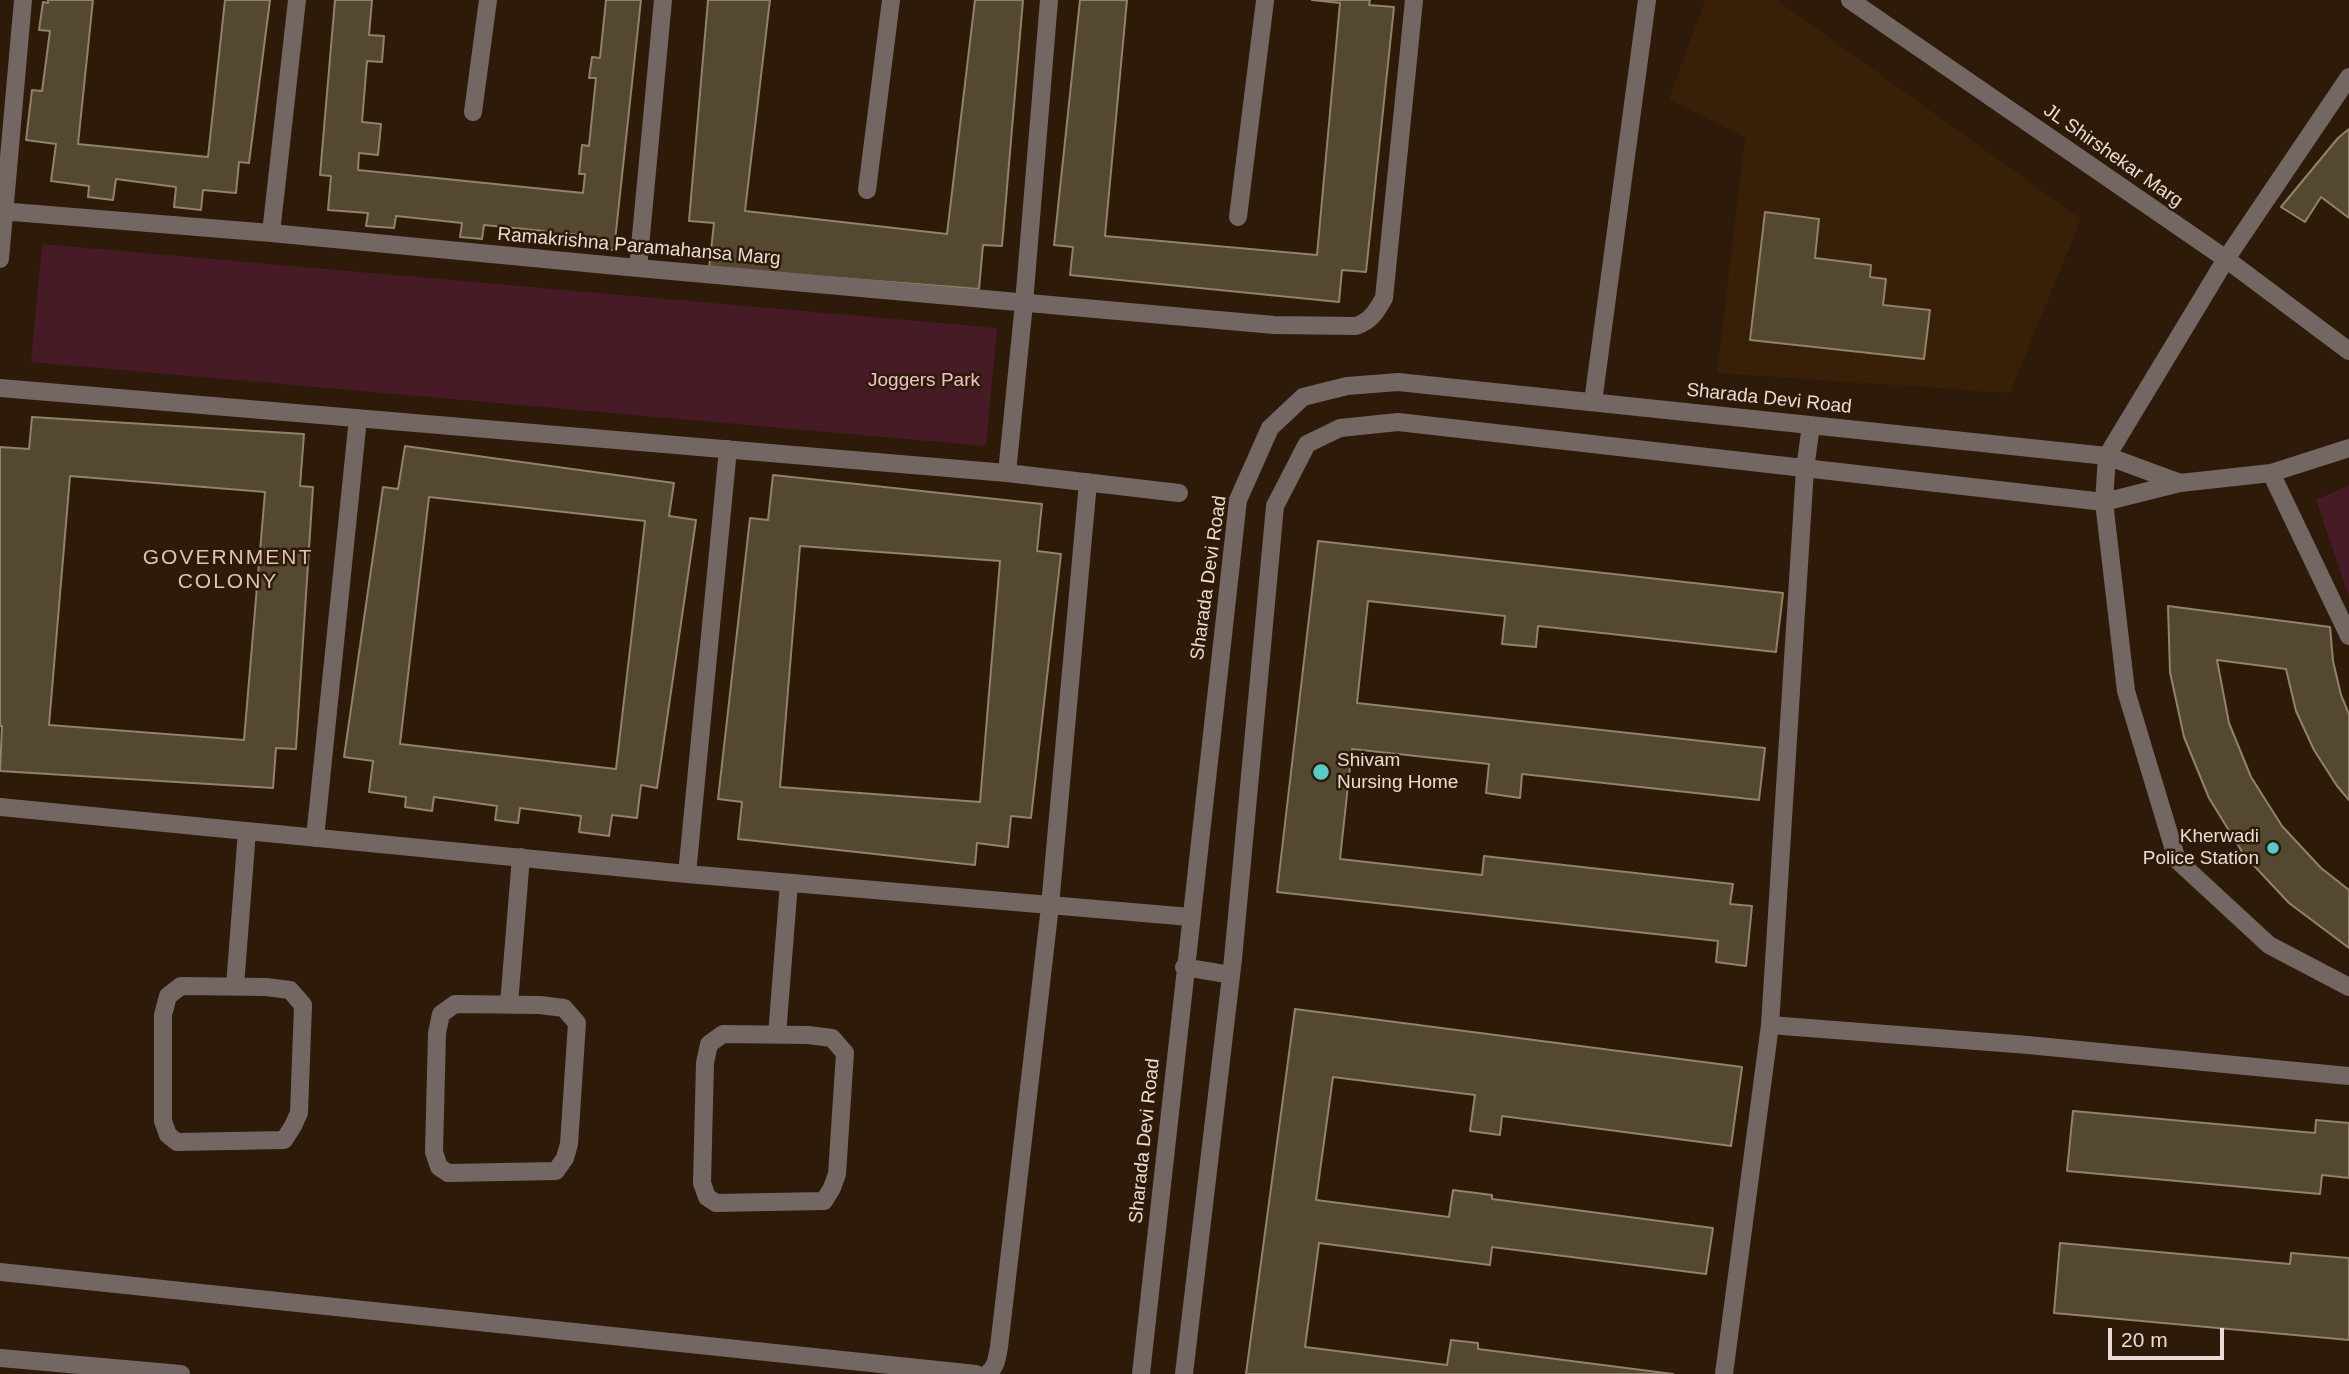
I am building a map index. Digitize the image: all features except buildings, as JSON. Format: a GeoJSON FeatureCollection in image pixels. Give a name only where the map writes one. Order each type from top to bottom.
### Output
{"type":"FeatureCollection","features":[{"type":"Feature","properties":{"kind":"street"},"geometry":{"type":"LineString","coordinates":[[0,259],[2,211],[23,0]]}},
{"type":"Feature","properties":{"kind":"street"},"geometry":{"type":"LineString","coordinates":[[271,233],[297,0]]}},
{"type":"Feature","properties":{"kind":"street"},"geometry":{"type":"LineString","coordinates":[[473,112],[488,0]]}},
{"type":"Feature","properties":{"kind":"street"},"geometry":{"type":"LineString","coordinates":[[638,268],[663,0]]}},
{"type":"Feature","properties":{"kind":"street"},"geometry":{"type":"LineString","coordinates":[[867,190],[891,0]]}},
{"type":"Feature","properties":{"kind":"street"},"geometry":{"type":"LineString","coordinates":[[1007,473],[1049,0]]}},
{"type":"Feature","properties":{"kind":"street","name":"Ramakrishna Paramahansa Marg"},"geometry":{"type":"LineString","coordinates":[[2,211],[271,233],[1274,325],[1356,326],[1367,322],[1377,312],[1384,298],[1414,0]]}},
{"type":"Feature","properties":{"kind":"street"},"geometry":{"type":"LineString","coordinates":[[1593,402],[1647,0]]}},
{"type":"Feature","properties":{"kind":"street","name":"JL Shirshekar Marg"},"geometry":{"type":"LineString","coordinates":[[1850,0],[2226,259],[2349,351]]}},
{"type":"Feature","properties":{"kind":"street"},"geometry":{"type":"LineString","coordinates":[[1238,217],[1265,1]]}},
{"type":"Feature","properties":{"kind":"street"},"geometry":{"type":"LineString","coordinates":[[2349,77],[2226,259],[2107,456],[2104,502],[2126,691],[2177,860],[2269,945],[2349,987]]}},
{"type":"Feature","properties":{"kind":"street","name":"Sharada Devi Road"},"geometry":{"type":"LineString","coordinates":[[1141,1374],[1184,967],[1238,500],[1270,428],[1303,397],[1347,386],[1398,382],[2107,456],[2180,483]]}},
{"type":"Feature","properties":{"kind":"street"},"geometry":{"type":"LineString","coordinates":[[0,388],[1007,473],[1179,493]]}},
{"type":"Feature","properties":{"kind":"street"},"geometry":{"type":"LineString","coordinates":[[315,838],[358,418]]}},
{"type":"Feature","properties":{"kind":"street","name":"Sharada Devi Road"},"geometry":{"type":"LineString","coordinates":[[1184,1374],[1231,975],[1275,506],[1307,444],[1340,428],[1398,422],[2104,502],[2180,483],[2271,473],[2349,448]]}},
{"type":"Feature","properties":{"kind":"street"},"geometry":{"type":"LineString","coordinates":[[1724,1374],[1770,1025],[1805,469],[1811,425]]}},
{"type":"Feature","properties":{"kind":"street"},"geometry":{"type":"LineString","coordinates":[[687,874],[728,449]]}},
{"type":"Feature","properties":{"kind":"street"},"geometry":{"type":"LineString","coordinates":[[2271,473],[2349,636]]}},
{"type":"Feature","properties":{"kind":"street"},"geometry":{"type":"LineString","coordinates":[[987,1374],[997,1362],[1050,906],[1088,482]]}},
{"type":"Feature","properties":{"kind":"street"},"geometry":{"type":"LineString","coordinates":[[0,807],[687,874],[1190,917]]}},
{"type":"Feature","properties":{"kind":"street"},"geometry":{"type":"LineString","coordinates":[[235,986],[247,831]]}},
{"type":"Feature","properties":{"kind":"street"},"geometry":{"type":"LineString","coordinates":[[509,1004],[522,858]]}},
{"type":"Feature","properties":{"kind":"street"},"geometry":{"type":"LineString","coordinates":[[777,1034],[789,883]]}},
{"type":"Feature","properties":{"kind":"street"},"geometry":{"type":"LineString","coordinates":[[1184,967],[1231,975]]}},
{"type":"Feature","properties":{"kind":"street"},"geometry":{"type":"LineString","coordinates":[[181,986],[235,986],[290,990],[303,1005],[299,1113],[284,1140],[177,1142],[168,1135],[163,1121],[163,1015],[167,996],[181,986]]}},
{"type":"Feature","properties":{"kind":"street"},"geometry":{"type":"LineString","coordinates":[[455,1004],[509,1004],[564,1008],[577,1023],[569,1144],[565,1158],[556,1171],[448,1173],[439,1167],[434,1152],[437,1033],[441,1014],[455,1004]]}},
{"type":"Feature","properties":{"kind":"street"},"geometry":{"type":"LineString","coordinates":[[1770,1025],[2028,1045],[2349,1076]]}},
{"type":"Feature","properties":{"kind":"street"},"geometry":{"type":"LineString","coordinates":[[723,1034],[777,1034],[832,1038],[845,1053],[835,1181],[824,1201],[716,1203],[707,1197],[702,1182],[705,1063],[709,1044],[723,1034]]}},
{"type":"Feature","properties":{"kind":"street"},"geometry":{"type":"LineString","coordinates":[[0,1272],[976,1374]]}},
{"type":"Feature","properties":{"kind":"street"},"geometry":{"type":"LineString","coordinates":[[0,1358],[181,1374]]}},
{"type":"Feature","properties":{"kind":"shaded area"},"geometry":{"type":"Polygon","coordinates":[[[1705,0],[1777,0],[2081,219],[2010,393],[1717,373],[1745,137],[1669,99],[1705,0]]]}},
{"type":"Feature","properties":{"kind":"green space","name":"Joggers Park"},"geometry":{"type":"Polygon","coordinates":[[[42,244],[997,328],[986,446],[31,362],[42,244]]]}},
{"type":"Feature","properties":{"kind":"green space"},"geometry":{"type":"Polygon","coordinates":[[[2349,485],[2349,597],[2316,500],[2349,485]]]}},
{"type":"Feature","properties":{"kind":"place","name":"Shivam Nursing Home"},"geometry":{"type":"Point","coordinates":[1321,772]}},
{"type":"Feature","properties":{"kind":"place","name":"Kherwadi Police Station"},"geometry":{"type":"Point","coordinates":[2273,848]}},
{"type":"Feature","properties":{"kind":"district","name":"GOVERNMENT COLONY"},"geometry":{"type":"Point","coordinates":[228,570]}}]}
